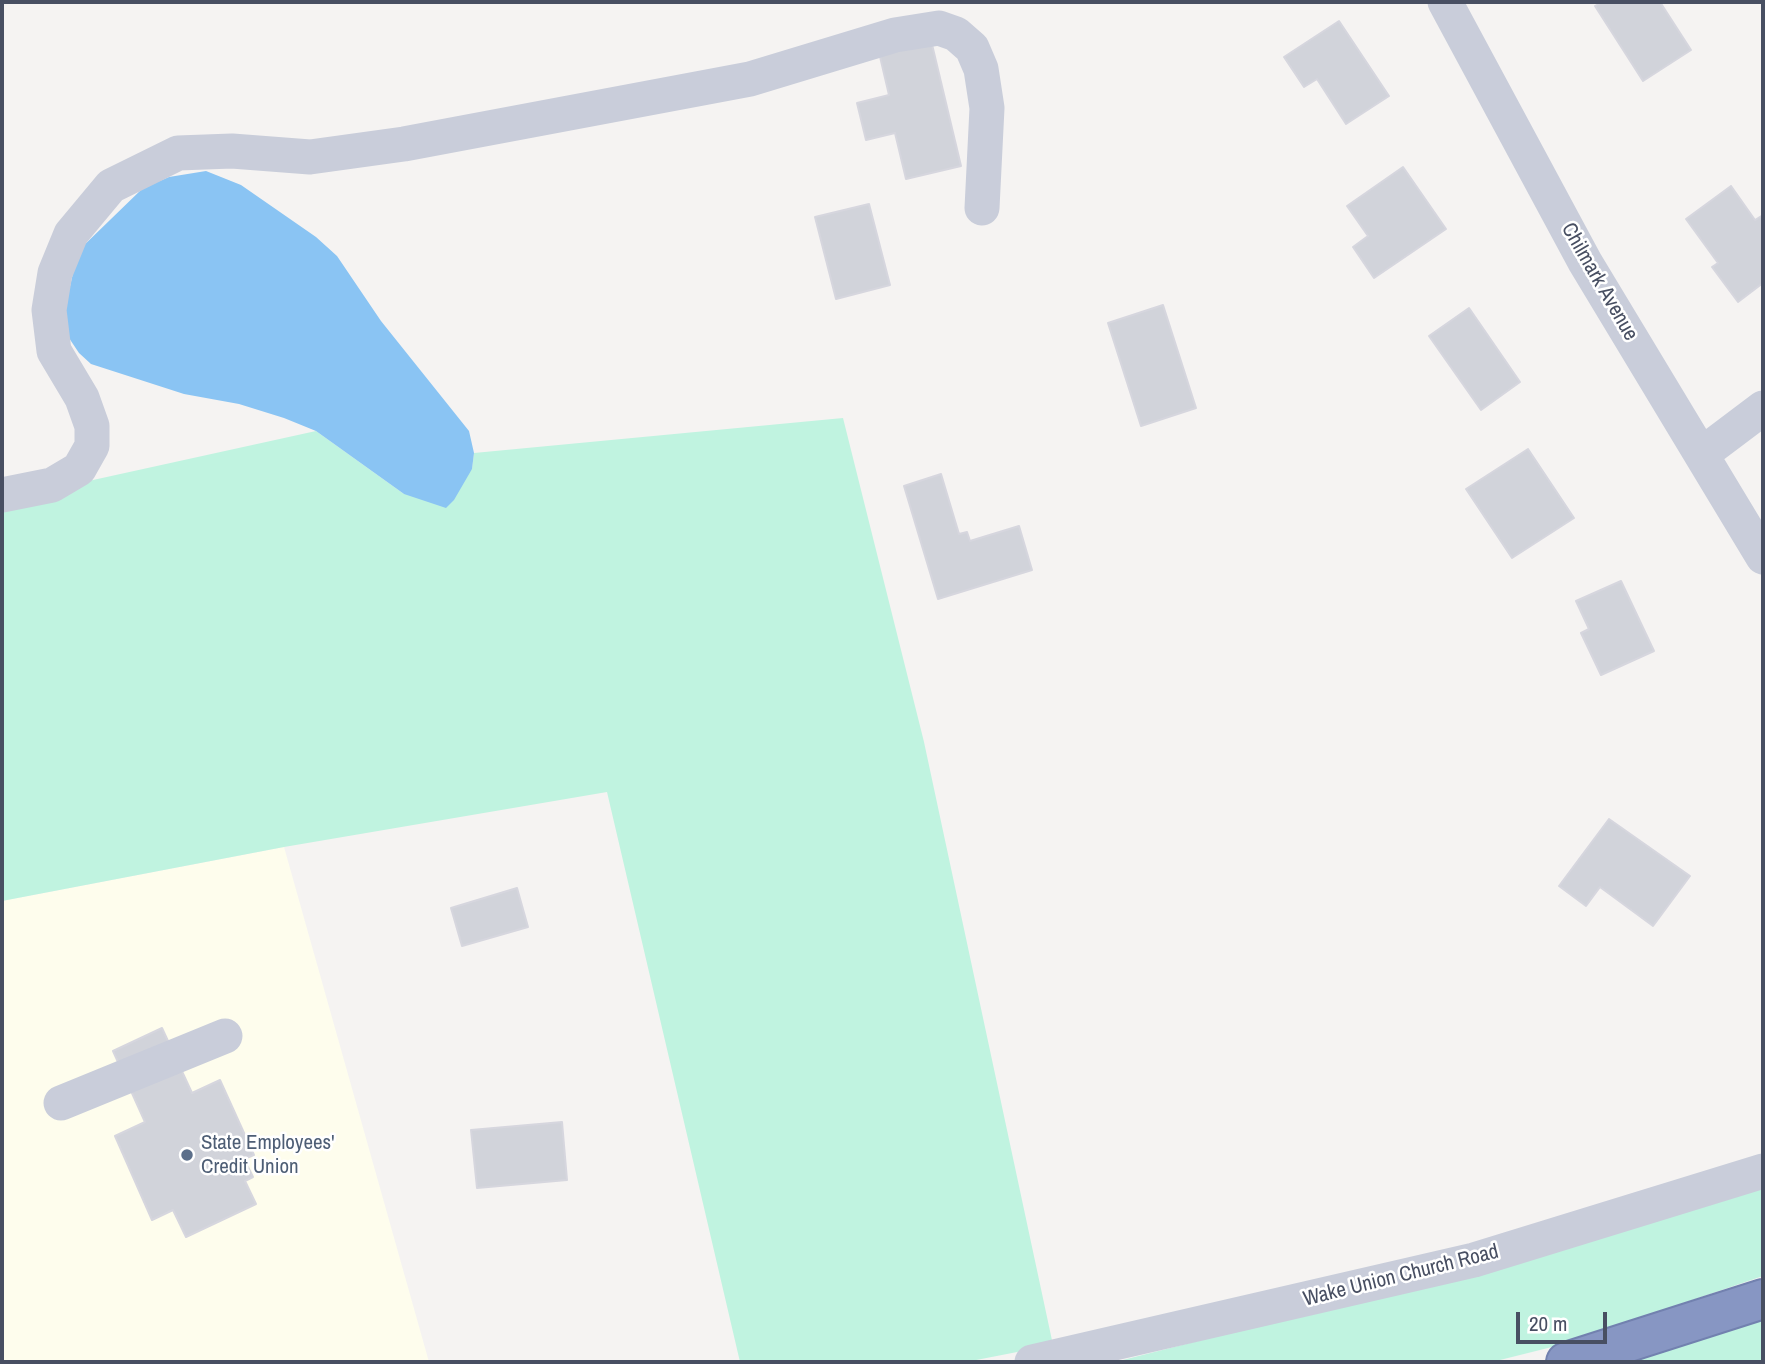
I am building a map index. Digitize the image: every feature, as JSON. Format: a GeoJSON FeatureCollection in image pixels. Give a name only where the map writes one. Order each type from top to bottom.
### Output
{"type":"FeatureCollection","features":[{"type":"Feature","properties":{"kind":"highway"},"geometry":{"type":"LineString","coordinates":[[1566,1362],[1763,1299]]}},
{"type":"Feature","properties":{"kind":"street","name":"Chilmark Avenue"},"geometry":{"type":"LineString","coordinates":[[1445,2],[1585,262],[1763,557]]}},
{"type":"Feature","properties":{"kind":"street"},"geometry":{"type":"LineString","coordinates":[[2,495],[52,485],[79,469],[92,446],[92,426],[82,398],[54,351],[49,310],[55,273],[71,234],[111,186],[178,153],[232,151],[310,158],[404,144],[750,79],[895,35],[939,28],[957,34],[972,48],[981,69],[987,108],[982,208]]}},
{"type":"Feature","properties":{"kind":"street"},"geometry":{"type":"LineString","coordinates":[[1702,454],[1763,408]]}},
{"type":"Feature","properties":{"kind":"street"},"geometry":{"type":"LineString","coordinates":[[61,1103],[225,1036]]}},
{"type":"Feature","properties":{"kind":"street","name":"Wake Union Church Road"},"geometry":{"type":"LineString","coordinates":[[1032,1362],[1475,1260],[1763,1171]]}},
{"type":"Feature","properties":{"kind":"shaded area"},"geometry":{"type":"Polygon","coordinates":[[[284,847],[429,1362],[2,1362],[2,901],[284,847]]]}},
{"type":"Feature","properties":{"kind":"green space"},"geometry":{"type":"Polygon","coordinates":[[[843,418],[924,742],[1053,1345],[966,1362],[740,1362],[607,792],[284,847],[2,901],[2,500],[316,431],[404,494],[472,469],[474,453],[843,418]]]}},
{"type":"Feature","properties":{"kind":"green space"},"geometry":{"type":"Polygon","coordinates":[[[1763,1184],[1763,1276],[1560,1345],[1492,1362],[1115,1362],[1592,1241],[1763,1184]]]}},
{"type":"Feature","properties":{"kind":"green space"},"geometry":{"type":"Polygon","coordinates":[[[1763,1316],[1763,1362],[1620,1362],[1763,1316]]]}},
{"type":"Feature","properties":{"kind":"water"},"geometry":{"type":"Polygon","coordinates":[[[206,171],[241,185],[316,237],[337,256],[381,321],[469,431],[474,453],[472,469],[454,500],[446,508],[404,494],[316,431],[239,404],[184,394],[91,364],[79,353],[61,326],[78,251],[143,188],[169,177],[206,171]]]}},
{"type":"Feature","properties":{"kind":"building"},"geometry":{"type":"Polygon","coordinates":[[[1602,2],[1660,2],[1691,50],[1643,81],[1595,6],[1602,2]]]}},
{"type":"Feature","properties":{"kind":"building"},"geometry":{"type":"Polygon","coordinates":[[[1339,21],[1389,96],[1346,124],[1317,79],[1304,87],[1284,57],[1339,21]]]}},
{"type":"Feature","properties":{"kind":"building"},"geometry":{"type":"Polygon","coordinates":[[[930,36],[961,166],[906,179],[895,133],[866,140],[857,103],[889,95],[878,48],[930,36]]]}},
{"type":"Feature","properties":{"kind":"building"},"geometry":{"type":"Polygon","coordinates":[[[1403,167],[1446,229],[1374,278],[1353,247],[1368,236],[1347,206],[1403,167]]]}},
{"type":"Feature","properties":{"kind":"building"},"geometry":{"type":"Polygon","coordinates":[[[1731,186],[1755,220],[1763,215],[1763,283],[1738,302],[1712,267],[1718,263],[1686,219],[1731,186]]]}},
{"type":"Feature","properties":{"kind":"building"},"geometry":{"type":"Polygon","coordinates":[[[869,204],[890,285],[836,299],[815,217],[869,204]]]}},
{"type":"Feature","properties":{"kind":"building"},"geometry":{"type":"Polygon","coordinates":[[[1163,305],[1196,408],[1141,426],[1108,323],[1163,305]]]}},
{"type":"Feature","properties":{"kind":"building"},"geometry":{"type":"Polygon","coordinates":[[[1469,308],[1520,382],[1481,410],[1429,336],[1469,308]]]}},
{"type":"Feature","properties":{"kind":"building"},"geometry":{"type":"Polygon","coordinates":[[[1528,449],[1574,518],[1512,558],[1466,489],[1528,449]]]}},
{"type":"Feature","properties":{"kind":"building"},"geometry":{"type":"Polygon","coordinates":[[[941,474],[959,534],[967,532],[970,541],[1019,526],[1032,570],[938,599],[904,486],[941,474]]]}},
{"type":"Feature","properties":{"kind":"building"},"geometry":{"type":"Polygon","coordinates":[[[1621,581],[1654,651],[1601,675],[1581,633],[1589,629],[1576,601],[1621,581]]]}},
{"type":"Feature","properties":{"kind":"building"},"geometry":{"type":"Polygon","coordinates":[[[1609,819],[1690,876],[1653,926],[1600,887],[1586,906],[1559,886],[1609,819]]]}},
{"type":"Feature","properties":{"kind":"building"},"geometry":{"type":"Polygon","coordinates":[[[517,888],[528,927],[462,946],[451,908],[517,888]]]}},
{"type":"Feature","properties":{"kind":"building"},"geometry":{"type":"Polygon","coordinates":[[[162,1028],[192,1093],[220,1080],[254,1155],[244,1159],[253,1177],[245,1181],[256,1204],[186,1237],[173,1210],[152,1220],[115,1136],[145,1122],[113,1051],[162,1028]]]}},
{"type":"Feature","properties":{"kind":"building"},"geometry":{"type":"Polygon","coordinates":[[[562,1122],[567,1180],[477,1188],[471,1130],[562,1122]]]}},
{"type":"Feature","properties":{"kind":"place","name":"State Employees' Credit Union"},"geometry":{"type":"Point","coordinates":[187,1155]}}]}
